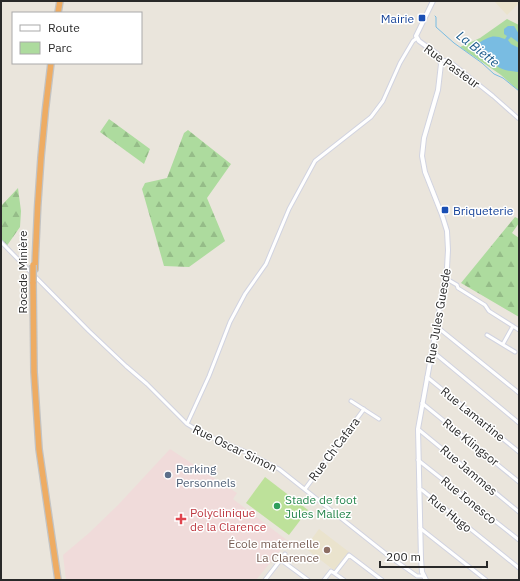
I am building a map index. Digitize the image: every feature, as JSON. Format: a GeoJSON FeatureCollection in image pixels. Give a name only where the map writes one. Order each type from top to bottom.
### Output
{"type":"FeatureCollection","features":[{"type":"Feature","properties":{"kind":"highway"},"geometry":{"type":"LineString","coordinates":[[55,12],[57,1]]}},
{"type":"Feature","properties":{"kind":"highway"},"geometry":{"type":"LineString","coordinates":[[58,12],[60,1]]}},
{"type":"Feature","properties":{"kind":"highway","name":"Rocade Minière"},"geometry":{"type":"LineString","coordinates":[[47,64],[35,188],[34,283],[38,399],[44,481],[58,580]]}},
{"type":"Feature","properties":{"kind":"highway","name":"Rocade Minière"},"geometry":{"type":"LineString","coordinates":[[34,267],[41,152],[51,64]]}},
{"type":"Feature","properties":{"kind":"main road","name":"Rue Pasteur"},"geometry":{"type":"LineString","coordinates":[[434,1],[416,36],[421,43],[437,54],[440,60]]}},
{"type":"Feature","properties":{"kind":"main road","name":"Rue Jules Guesde"},"geometry":{"type":"LineString","coordinates":[[425,578],[421,559],[418,429],[445,278],[448,250],[446,231],[442,216],[425,172],[422,156],[424,138],[438,90],[441,72],[440,60]]}},
{"type":"Feature","properties":{"kind":"street"},"geometry":{"type":"LineString","coordinates":[[187,424],[230,322],[245,294],[266,264],[289,210],[315,161],[371,117],[383,102],[400,63],[417,38]]}},
{"type":"Feature","properties":{"kind":"street","name":"Rue Pasteur"},"geometry":{"type":"LineString","coordinates":[[440,60],[449,61],[493,96],[519,120]]}},
{"type":"Feature","properties":{"kind":"street","name":"Rue Oscar Simon"},"geometry":{"type":"LineString","coordinates":[[1,242],[43,285],[187,424],[204,434],[267,462],[305,489],[390,558],[418,576],[425,578]]}},
{"type":"Feature","properties":{"kind":"street"},"geometry":{"type":"LineString","coordinates":[[445,278],[457,284],[458,288],[485,305],[489,311],[519,330]]}},
{"type":"Feature","properties":{"kind":"street"},"geometry":{"type":"LineString","coordinates":[[436,326],[519,393]]}},
{"type":"Feature","properties":{"kind":"street"},"geometry":{"type":"LineString","coordinates":[[502,344],[513,326]]}},
{"type":"Feature","properties":{"kind":"street"},"geometry":{"type":"LineString","coordinates":[[487,335],[515,352]]}},
{"type":"Feature","properties":{"kind":"street"},"geometry":{"type":"LineString","coordinates":[[432,351],[519,423]]}},
{"type":"Feature","properties":{"kind":"street","name":"Rue Lamartine"},"geometry":{"type":"LineString","coordinates":[[427,377],[519,452]]}},
{"type":"Feature","properties":{"kind":"street","name":"Rue Ch'Cafara"},"geometry":{"type":"LineString","coordinates":[[351,401],[379,419]]}},
{"type":"Feature","properties":{"kind":"street","name":"Rue Klingsor"},"geometry":{"type":"LineString","coordinates":[[422,403],[519,482]]}},
{"type":"Feature","properties":{"kind":"street","name":"Rue Ch'Cafara"},"geometry":{"type":"LineString","coordinates":[[305,489],[364,409]]}},
{"type":"Feature","properties":{"kind":"street","name":"Rue Jammes"},"geometry":{"type":"LineString","coordinates":[[418,429],[519,512]]}},
{"type":"Feature","properties":{"kind":"street","name":"Rue Ionesco"},"geometry":{"type":"LineString","coordinates":[[418,460],[519,540]]}},
{"type":"Feature","properties":{"kind":"street","name":"Rue Hugo"},"geometry":{"type":"LineString","coordinates":[[419,489],[519,568]]}},
{"type":"Feature","properties":{"kind":"street"},"geometry":{"type":"LineString","coordinates":[[420,528],[486,580]]}},
{"type":"Feature","properties":{"kind":"street"},"geometry":{"type":"LineString","coordinates":[[267,579],[286,554]]}},
{"type":"Feature","properties":{"kind":"street"},"geometry":{"type":"LineString","coordinates":[[335,573],[349,555],[382,580]]}},
{"type":"Feature","properties":{"kind":"street"},"geometry":{"type":"LineString","coordinates":[[281,560],[308,580]]}},
{"type":"Feature","properties":{"kind":"street"},"geometry":{"type":"LineString","coordinates":[[324,580],[331,570],[344,580]]}},
{"type":"Feature","properties":{"kind":"shaded area"},"geometry":{"type":"Polygon","coordinates":[[[494,1],[519,1],[519,3],[507,15],[494,1]]]}},
{"type":"Feature","properties":{"kind":"shaded area","name":"Polyclinique de la Clarence"},"geometry":{"type":"Polygon","coordinates":[[[170,449],[237,493],[233,499],[288,541],[256,580],[66,580],[63,555],[89,533],[118,505],[170,449]]]}},
{"type":"Feature","properties":{"kind":"shaded area","name":"École maternelle La Clarence"},"geometry":{"type":"Polygon","coordinates":[[[319,529],[349,552],[335,571],[305,548],[319,529]]]}},
{"type":"Feature","properties":{"kind":"green space"},"geometry":{"type":"Polygon","coordinates":[[[507,19],[519,25],[519,91],[501,75],[460,47],[480,38],[507,19]]]}},
{"type":"Feature","properties":{"kind":"green space"},"geometry":{"type":"Polygon","coordinates":[[[109,119],[150,149],[144,164],[100,132],[109,119]]]}},
{"type":"Feature","properties":{"kind":"green space"},"geometry":{"type":"Polygon","coordinates":[[[188,130],[231,164],[207,198],[225,241],[189,267],[164,266],[142,189],[145,183],[167,178],[184,133],[188,130]]]}},
{"type":"Feature","properties":{"kind":"green space"},"geometry":{"type":"Polygon","coordinates":[[[18,188],[21,211],[20,227],[6,247],[1,242],[1,206],[18,188]]]}},
{"type":"Feature","properties":{"kind":"green space"},"geometry":{"type":"Polygon","coordinates":[[[515,217],[519,219],[519,223],[512,233],[519,238],[519,317],[461,283],[515,217]]]}},
{"type":"Feature","properties":{"kind":"green space","name":"Stade de foot Jules Mallez"},"geometry":{"type":"Polygon","coordinates":[[[265,477],[308,510],[289,535],[246,503],[265,477]]]}},
{"type":"Feature","properties":{"kind":"water"},"geometry":{"type":"Polygon","coordinates":[[[508,26],[514,26],[519,34],[519,43],[511,37],[508,40],[511,44],[519,48],[519,72],[506,70],[497,66],[483,50],[477,52],[471,47],[472,43],[478,43],[491,37],[505,39],[507,36],[504,34],[504,29],[508,26]]]}},
{"type":"Feature","properties":{"kind":"waterway","name":"La Biette"},"geometry":{"type":"LineString","coordinates":[[435,16],[436,27],[494,74],[503,78],[519,91]]}},
{"type":"Feature","properties":{"kind":"place","name":"Mairie"},"geometry":{"type":"Point","coordinates":[422,18]}},
{"type":"Feature","properties":{"kind":"place","name":"Briqueterie"},"geometry":{"type":"Point","coordinates":[445,210]}},
{"type":"Feature","properties":{"kind":"place","name":"Parking Personnels"},"geometry":{"type":"Point","coordinates":[168,475]}},
{"type":"Feature","properties":{"kind":"place","name":"Stade de foot Jules Mallez"},"geometry":{"type":"Point","coordinates":[277,506]}},
{"type":"Feature","properties":{"kind":"place","name":"Polyclinique de la Clarence"},"geometry":{"type":"Point","coordinates":[181,519]}},
{"type":"Feature","properties":{"kind":"place","name":"École maternelle La Clarence"},"geometry":{"type":"Point","coordinates":[327,550]}}]}
